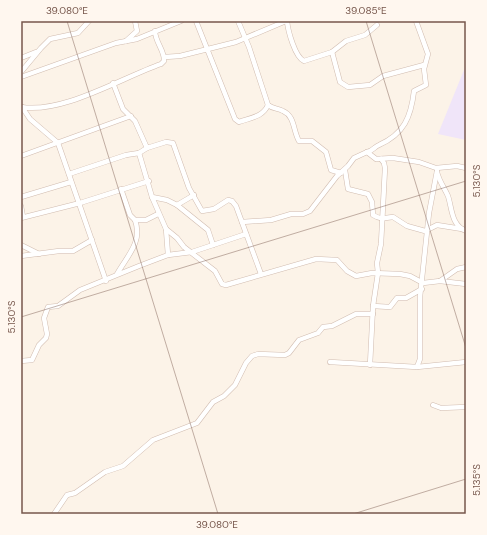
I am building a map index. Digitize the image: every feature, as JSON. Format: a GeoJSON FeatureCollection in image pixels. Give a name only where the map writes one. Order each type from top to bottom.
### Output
{"type":"FeatureCollection","features":[{"type":"Feature","properties":{"kind":"street"},"geometry":{"type":"LineString","coordinates":[[21,72],[50,39],[78,33],[90,21]]}},
{"type":"Feature","properties":{"kind":"street"},"geometry":{"type":"LineString","coordinates":[[126,41],[137,31],[135,21]]}},
{"type":"Feature","properties":{"kind":"street"},"geometry":{"type":"LineString","coordinates":[[21,77],[155,32],[182,21]]}},
{"type":"Feature","properties":{"kind":"street"},"geometry":{"type":"LineString","coordinates":[[196,21],[235,120],[239,122],[259,115],[266,111],[268,106],[238,21]]}},
{"type":"Feature","properties":{"kind":"street"},"geometry":{"type":"LineString","coordinates":[[165,57],[180,56],[207,50],[245,39],[273,25],[287,21],[288,33],[302,61],[310,60],[332,52],[346,41],[365,35],[377,25]]}},
{"type":"Feature","properties":{"kind":"street"},"geometry":{"type":"LineString","coordinates":[[242,222],[271,220],[291,214],[303,214],[310,211],[354,158],[366,152],[373,151],[378,146],[388,142],[406,122],[410,114],[410,106],[414,91],[427,84],[424,65],[428,54],[416,21]]}},
{"type":"Feature","properties":{"kind":"street"},"geometry":{"type":"LineString","coordinates":[[155,32],[155,37],[165,57]]}},
{"type":"Feature","properties":{"kind":"street"},"geometry":{"type":"LineString","coordinates":[[21,58],[37,52]]}},
{"type":"Feature","properties":{"kind":"street"},"geometry":{"type":"LineString","coordinates":[[332,52],[340,82],[348,87],[370,85],[383,76],[424,65]]}},
{"type":"Feature","properties":{"kind":"street"},"geometry":{"type":"LineString","coordinates":[[22,107],[37,108],[57,106],[161,64],[165,57]]}},
{"type":"Feature","properties":{"kind":"street"},"geometry":{"type":"LineString","coordinates":[[113,83],[123,109],[131,116],[139,128],[147,148]]}},
{"type":"Feature","properties":{"kind":"street"},"geometry":{"type":"LineString","coordinates":[[268,106],[288,114],[292,118],[299,141],[312,141],[326,152],[331,170],[343,171]]}},
{"type":"Feature","properties":{"kind":"street"},"geometry":{"type":"LineString","coordinates":[[22,107],[30,119],[58,144],[106,280]]}},
{"type":"Feature","properties":{"kind":"street"},"geometry":{"type":"LineString","coordinates":[[21,156],[58,144],[131,116]]}},
{"type":"Feature","properties":{"kind":"street"},"geometry":{"type":"LineString","coordinates":[[69,174],[166,142],[173,143],[189,188],[200,208],[206,211],[224,202],[232,201],[236,206],[261,274]]}},
{"type":"Feature","properties":{"kind":"street"},"geometry":{"type":"LineString","coordinates":[[139,152],[149,181],[152,197],[158,214],[166,229],[177,238],[184,247],[215,271],[222,284],[226,285],[316,258],[337,260],[347,271],[356,276],[378,273],[400,274],[423,283],[440,281],[466,284]]}},
{"type":"Feature","properties":{"kind":"street"},"geometry":{"type":"LineString","coordinates":[[366,152],[376,159],[393,158],[419,162],[436,170],[457,166],[466,168]]}},
{"type":"Feature","properties":{"kind":"street"},"geometry":{"type":"LineString","coordinates":[[370,365],[373,306],[383,219],[385,168],[384,163],[380,159]]}},
{"type":"Feature","properties":{"kind":"street"},"geometry":{"type":"LineString","coordinates":[[417,367],[420,359],[419,321],[424,259],[436,170]]}},
{"type":"Feature","properties":{"kind":"street"},"geometry":{"type":"LineString","coordinates":[[436,170],[451,205],[451,213],[464,230]]}},
{"type":"Feature","properties":{"kind":"street"},"geometry":{"type":"LineString","coordinates":[[343,171],[348,188],[368,194],[372,202],[373,215],[383,219],[393,217],[407,226],[425,231],[437,225],[464,230]]}},
{"type":"Feature","properties":{"kind":"street"},"geometry":{"type":"LineString","coordinates":[[21,206],[22,218],[80,203],[149,181]]}},
{"type":"Feature","properties":{"kind":"street"},"geometry":{"type":"LineString","coordinates":[[21,197],[71,182]]}},
{"type":"Feature","properties":{"kind":"street"},"geometry":{"type":"LineString","coordinates":[[118,274],[135,244],[138,228],[135,220],[130,215],[121,189]]}},
{"type":"Feature","properties":{"kind":"street"},"geometry":{"type":"LineString","coordinates":[[177,205],[194,196]]}},
{"type":"Feature","properties":{"kind":"street"},"geometry":{"type":"LineString","coordinates":[[152,197],[167,200],[177,205],[208,230],[213,244]]}},
{"type":"Feature","properties":{"kind":"street"},"geometry":{"type":"LineString","coordinates":[[135,220],[146,220],[158,214]]}},
{"type":"Feature","properties":{"kind":"street"},"geometry":{"type":"LineString","coordinates":[[166,229],[168,255]]}},
{"type":"Feature","properties":{"kind":"street"},"geometry":{"type":"LineString","coordinates":[[21,361],[32,360],[39,345],[46,338],[47,334],[44,318],[48,307],[58,306],[80,290],[168,255],[192,252],[246,234]]}},
{"type":"Feature","properties":{"kind":"street"},"geometry":{"type":"LineString","coordinates":[[21,256],[59,251],[74,251],[92,240]]}},
{"type":"Feature","properties":{"kind":"street"},"geometry":{"type":"LineString","coordinates":[[21,245],[39,254]]}},
{"type":"Feature","properties":{"kind":"street"},"geometry":{"type":"LineString","coordinates":[[440,281],[457,269],[466,267]]}},
{"type":"Feature","properties":{"kind":"street"},"geometry":{"type":"LineString","coordinates":[[373,306],[390,308],[397,298],[406,298],[422,289]]}},
{"type":"Feature","properties":{"kind":"street"},"geometry":{"type":"LineString","coordinates":[[54,514],[67,495],[75,493],[105,472],[123,466],[153,440],[197,423],[204,416],[213,402],[224,396],[235,385],[246,363],[252,356],[271,353],[285,355],[289,353],[299,340],[318,333],[323,327],[332,326],[356,314],[373,314]]}},
{"type":"Feature","properties":{"kind":"street"},"geometry":{"type":"LineString","coordinates":[[330,362],[417,367],[466,362]]}},
{"type":"Feature","properties":{"kind":"street"},"geometry":{"type":"LineString","coordinates":[[432,405],[442,408],[466,407]]}},
{"type":"Feature","properties":{"kind":"shaded area"},"geometry":{"type":"Polygon","coordinates":[[[466,65],[466,140],[438,134],[466,65]]]}}]}
